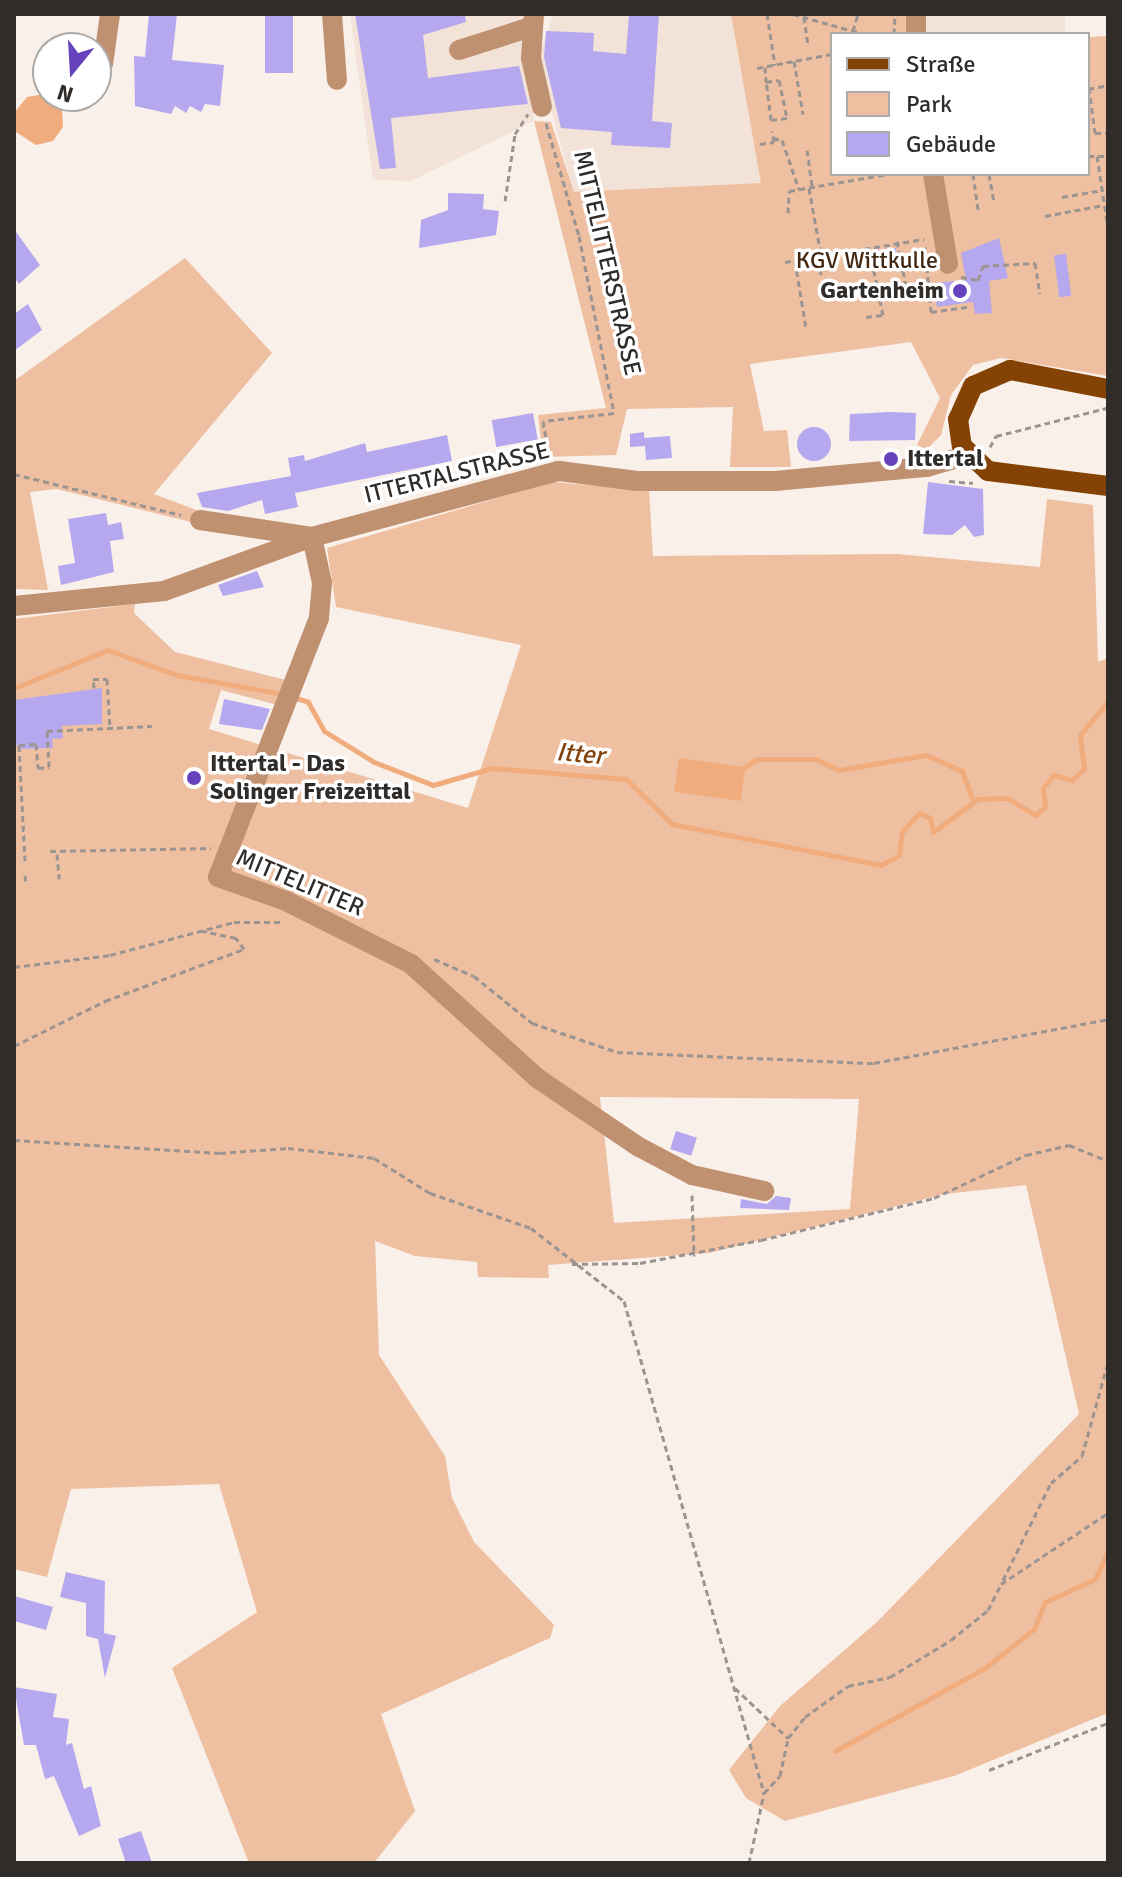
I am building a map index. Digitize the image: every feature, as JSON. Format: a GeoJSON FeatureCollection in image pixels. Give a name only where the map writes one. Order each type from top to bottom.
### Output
{"type":"FeatureCollection","features":[{"type":"Feature","properties":{"kind":"main road"},"geometry":{"type":"LineString","coordinates":[[1108,389],[1020,371],[986,377],[959,412],[968,455],[1001,475],[1108,486]]}},
{"type":"Feature","properties":{"kind":"street"},"geometry":{"type":"LineString","coordinates":[[332,14],[337,80]]}},
{"type":"Feature","properties":{"kind":"street"},"geometry":{"type":"LineString","coordinates":[[459,50],[533,20],[542,107]]}},
{"type":"Feature","properties":{"kind":"street"},"geometry":{"type":"LineString","coordinates":[[933,176],[932,239],[948,264]]}},
{"type":"Feature","properties":{"kind":"street","name":"ITTERTALSTRASSE"},"geometry":{"type":"LineString","coordinates":[[14,606],[164,591],[312,537],[559,471],[637,481],[775,481],[927,467],[968,455]]}},
{"type":"Feature","properties":{"kind":"street"},"geometry":{"type":"LineString","coordinates":[[200,520],[312,537]]}},
{"type":"Feature","properties":{"kind":"street","name":"MITTELITTER"},"geometry":{"type":"LineString","coordinates":[[312,537],[322,602],[289,705],[216,870],[222,881],[286,901],[411,964],[537,1078],[692,1175]]}},
{"type":"Feature","properties":{"kind":"street"},"geometry":{"type":"LineString","coordinates":[[692,1175],[764,1191]]}},
{"type":"Feature","properties":{"kind":"path"},"geometry":{"type":"LineString","coordinates":[[767,14],[775,65]]}},
{"type":"Feature","properties":{"kind":"path"},"geometry":{"type":"LineString","coordinates":[[793,14],[857,32]]}},
{"type":"Feature","properties":{"kind":"path"},"geometry":{"type":"LineString","coordinates":[[853,31],[858,14]]}},
{"type":"Feature","properties":{"kind":"path"},"geometry":{"type":"LineString","coordinates":[[804,17],[808,45]]}},
{"type":"Feature","properties":{"kind":"path"},"geometry":{"type":"LineString","coordinates":[[757,68],[830,54]]}},
{"type":"Feature","properties":{"kind":"path"},"geometry":{"type":"LineString","coordinates":[[794,61],[803,114]]}},
{"type":"Feature","properties":{"kind":"path"},"geometry":{"type":"LineString","coordinates":[[765,67],[766,82],[771,120],[787,118],[779,80],[766,82]]}},
{"type":"Feature","properties":{"kind":"path"},"geometry":{"type":"LineString","coordinates":[[1090,101],[1095,133],[1106,133]]}},
{"type":"Feature","properties":{"kind":"path"},"geometry":{"type":"LineString","coordinates":[[505,201],[515,134],[542,107]]}},
{"type":"Feature","properties":{"kind":"path","name":"MITTELITTERSTRASSE"},"geometry":{"type":"LineString","coordinates":[[542,107],[579,236],[614,413],[543,421],[550,463]]}},
{"type":"Feature","properties":{"kind":"path"},"geometry":{"type":"LineString","coordinates":[[772,131],[773,138]]}},
{"type":"Feature","properties":{"kind":"path"},"geometry":{"type":"LineString","coordinates":[[760,144],[773,138],[782,140],[799,189]]}},
{"type":"Feature","properties":{"kind":"path"},"geometry":{"type":"LineString","coordinates":[[807,150],[821,275]]}},
{"type":"Feature","properties":{"kind":"path"},"geometry":{"type":"LineString","coordinates":[[1090,156],[1108,156]]}},
{"type":"Feature","properties":{"kind":"path"},"geometry":{"type":"LineString","coordinates":[[1097,156],[1108,228]]}},
{"type":"Feature","properties":{"kind":"path"},"geometry":{"type":"LineString","coordinates":[[788,213],[789,191],[873,176]]}},
{"type":"Feature","properties":{"kind":"path"},"geometry":{"type":"LineString","coordinates":[[973,176],[978,210]]}},
{"type":"Feature","properties":{"kind":"path"},"geometry":{"type":"LineString","coordinates":[[989,176],[994,202]]}},
{"type":"Feature","properties":{"kind":"path"},"geometry":{"type":"LineString","coordinates":[[1062,197],[1102,190]]}},
{"type":"Feature","properties":{"kind":"path"},"geometry":{"type":"LineString","coordinates":[[1045,216],[1104,205]]}},
{"type":"Feature","properties":{"kind":"path"},"geometry":{"type":"LineString","coordinates":[[785,262],[897,241],[932,239],[931,312],[968,307]]}},
{"type":"Feature","properties":{"kind":"path"},"geometry":{"type":"LineString","coordinates":[[897,241],[906,286]]}},
{"type":"Feature","properties":{"kind":"path"},"geometry":{"type":"LineString","coordinates":[[866,317],[883,315],[869,247]]}},
{"type":"Feature","properties":{"kind":"path"},"geometry":{"type":"LineString","coordinates":[[795,260],[806,328]]}},
{"type":"Feature","properties":{"kind":"path"},"geometry":{"type":"LineString","coordinates":[[948,264],[952,278],[971,281],[978,280],[977,267],[1035,263],[1040,294]]}},
{"type":"Feature","properties":{"kind":"path"},"geometry":{"type":"LineString","coordinates":[[991,454],[996,436],[1108,408]]}},
{"type":"Feature","properties":{"kind":"path"},"geometry":{"type":"LineString","coordinates":[[14,474],[200,520]]}},
{"type":"Feature","properties":{"kind":"path"},"geometry":{"type":"LineString","coordinates":[[935,481],[978,483]]}},
{"type":"Feature","properties":{"kind":"path"},"geometry":{"type":"LineString","coordinates":[[94,688],[93,679],[107,679],[110,728]]}},
{"type":"Feature","properties":{"kind":"path"},"geometry":{"type":"LineString","coordinates":[[25,861],[17,755],[19,745],[36,744],[38,768],[49,767],[47,731],[152,726]]}},
{"type":"Feature","properties":{"kind":"path"},"geometry":{"type":"LineString","coordinates":[[50,851],[57,854],[214,848]]}},
{"type":"Feature","properties":{"kind":"path"},"geometry":{"type":"LineString","coordinates":[[57,854],[59,879]]}},
{"type":"Feature","properties":{"kind":"path"},"geometry":{"type":"LineString","coordinates":[[25,875],[26,884]]}},
{"type":"Feature","properties":{"kind":"path"},"geometry":{"type":"LineString","coordinates":[[14,967],[110,955],[200,931],[293,922]]}},
{"type":"Feature","properties":{"kind":"path"},"geometry":{"type":"LineString","coordinates":[[14,1046],[105,1001],[244,949],[236,938],[200,931]]}},
{"type":"Feature","properties":{"kind":"path"},"geometry":{"type":"LineString","coordinates":[[420,954],[474,976],[532,1023],[617,1052],[874,1063],[1108,1019]]}},
{"type":"Feature","properties":{"kind":"path"},"geometry":{"type":"LineString","coordinates":[[14,1140],[374,1158],[430,1193],[531,1228],[572,1264],[624,1301],[764,1793],[749,1863]]}},
{"type":"Feature","properties":{"kind":"path"},"geometry":{"type":"LineString","coordinates":[[572,1264],[694,1256],[934,1198],[1026,1155],[1069,1145],[1108,1161]]}},
{"type":"Feature","properties":{"kind":"path"},"geometry":{"type":"LineString","coordinates":[[692,1175],[694,1256]]}},
{"type":"Feature","properties":{"kind":"path"},"geometry":{"type":"LineString","coordinates":[[764,1793],[780,1776],[788,1738],[848,1686],[890,1677],[951,1640],[988,1610],[1051,1483],[1082,1456],[1108,1362]]}},
{"type":"Feature","properties":{"kind":"path"},"geometry":{"type":"LineString","coordinates":[[1001,1584],[1108,1513]]}},
{"type":"Feature","properties":{"kind":"path"},"geometry":{"type":"LineString","coordinates":[[735,1688],[788,1738]]}},
{"type":"Feature","properties":{"kind":"path"},"geometry":{"type":"LineString","coordinates":[[989,1770],[1108,1723]]}},
{"type":"Feature","properties":{"kind":"shaded area"},"geometry":{"type":"Polygon","coordinates":[[[350,14],[527,14],[534,121],[411,181],[373,180],[350,14]]]}},
{"type":"Feature","properties":{"kind":"shaded area"},"geometry":{"type":"Polygon","coordinates":[[[554,14],[731,14],[762,183],[574,193],[537,59],[554,14]]]}},
{"type":"Feature","properties":{"kind":"shaded area"},"geometry":{"type":"Polygon","coordinates":[[[923,14],[1065,14],[1065,32],[923,32],[923,14]]]}},
{"type":"Feature","properties":{"kind":"shaded area"},"geometry":{"type":"Polygon","coordinates":[[[32,96],[32,112],[62,112],[63,127],[53,141],[36,145],[16,132],[14,113],[27,97],[32,96]]]}},
{"type":"Feature","properties":{"kind":"shaded area"},"geometry":{"type":"Polygon","coordinates":[[[679,758],[745,767],[741,801],[674,792],[679,758]]]}},
{"type":"Feature","properties":{"kind":"green space","name":"KGV Wittkulle"},"geometry":{"type":"Polygon","coordinates":[[[731,14],[923,14],[924,32],[830,32],[830,176],[1090,176],[1090,37],[1108,36],[1108,376],[1001,358],[973,365],[951,395],[941,435],[926,450],[917,445],[940,398],[911,342],[750,364],[764,431],[787,430],[791,467],[730,467],[733,407],[627,409],[616,455],[543,457],[538,415],[606,408],[534,121],[551,122],[574,192],[761,183],[731,14]]]}},
{"type":"Feature","properties":{"kind":"green space"},"geometry":{"type":"Polygon","coordinates":[[[185,258],[272,353],[154,494],[199,511],[195,523],[57,489],[30,492],[48,590],[14,589],[14,381],[185,258]]]}},
{"type":"Feature","properties":{"kind":"green space"},"geometry":{"type":"Polygon","coordinates":[[[552,482],[649,490],[653,556],[897,554],[1040,567],[1047,499],[1093,505],[1098,662],[1108,658],[1108,1713],[954,1776],[785,1821],[746,1798],[729,1770],[780,1706],[877,1622],[1079,1414],[1026,1185],[945,1194],[709,1253],[548,1265],[549,1278],[478,1277],[477,1262],[415,1256],[375,1241],[379,1355],[445,1456],[452,1498],[474,1542],[554,1625],[550,1638],[381,1714],[415,1811],[374,1863],[249,1863],[172,1668],[257,1612],[219,1484],[71,1489],[47,1577],[14,1569],[14,619],[135,604],[134,613],[175,652],[290,681],[281,706],[221,690],[209,729],[468,808],[521,645],[336,607],[327,548],[552,482]],[[600,1097],[614,1223],[850,1209],[859,1099],[600,1097]]]}},
{"type":"Feature","properties":{"kind":"building"},"geometry":{"type":"Polygon","coordinates":[[[149,14],[177,14],[172,60],[224,65],[220,106],[205,104],[201,112],[190,106],[186,113],[175,106],[171,114],[135,106],[134,56],[145,57],[149,14]]]}},
{"type":"Feature","properties":{"kind":"building"},"geometry":{"type":"Polygon","coordinates":[[[265,14],[293,14],[293,73],[265,73],[265,14]]]}},
{"type":"Feature","properties":{"kind":"building"},"geometry":{"type":"Polygon","coordinates":[[[355,14],[465,14],[466,22],[423,35],[428,78],[519,66],[528,104],[391,118],[396,168],[380,169],[355,14]]]}},
{"type":"Feature","properties":{"kind":"building"},"geometry":{"type":"Polygon","coordinates":[[[629,14],[659,14],[652,121],[672,123],[670,148],[611,145],[612,132],[561,128],[544,57],[546,31],[594,33],[593,51],[626,54],[629,14]]]}},
{"type":"Feature","properties":{"kind":"building"},"geometry":{"type":"Polygon","coordinates":[[[448,193],[484,194],[483,209],[499,211],[496,235],[419,248],[421,220],[448,210],[448,193]]]}},
{"type":"Feature","properties":{"kind":"building"},"geometry":{"type":"Polygon","coordinates":[[[14,229],[40,265],[19,284],[14,277],[14,229]]]}},
{"type":"Feature","properties":{"kind":"building"},"geometry":{"type":"Polygon","coordinates":[[[999,238],[1008,278],[989,281],[992,313],[975,314],[973,302],[937,307],[934,283],[966,280],[961,253],[999,238]]]}},
{"type":"Feature","properties":{"kind":"building"},"geometry":{"type":"Polygon","coordinates":[[[896,248],[898,266],[852,271],[850,253],[896,248]]]}},
{"type":"Feature","properties":{"kind":"building"},"geometry":{"type":"Polygon","coordinates":[[[1066,254],[1071,296],[1059,297],[1054,255],[1066,254]]]}},
{"type":"Feature","properties":{"kind":"building"},"geometry":{"type":"Polygon","coordinates":[[[28,304],[42,330],[14,351],[14,314],[28,304]]]}},
{"type":"Feature","properties":{"kind":"building"},"geometry":{"type":"Polygon","coordinates":[[[533,413],[538,440],[496,447],[492,420],[533,413]]]}},
{"type":"Feature","properties":{"kind":"building"},"geometry":{"type":"Polygon","coordinates":[[[916,413],[915,440],[849,441],[850,414],[916,413]]]}},
{"type":"Feature","properties":{"kind":"building"},"geometry":{"type":"Polygon","coordinates":[[[814,427],[826,432],[831,444],[826,456],[814,461],[802,456],[797,444],[802,432],[814,427]]]}},
{"type":"Feature","properties":{"kind":"building"},"geometry":{"type":"Polygon","coordinates":[[[644,432],[644,438],[670,436],[672,458],[646,460],[645,446],[630,447],[630,434],[644,432]]]}},
{"type":"Feature","properties":{"kind":"building"},"geometry":{"type":"Polygon","coordinates":[[[447,435],[452,461],[295,493],[298,507],[265,514],[262,500],[228,511],[202,507],[197,493],[291,476],[288,458],[304,455],[305,461],[365,443],[367,452],[447,435]]]}},
{"type":"Feature","properties":{"kind":"building"},"geometry":{"type":"Polygon","coordinates":[[[928,482],[983,489],[984,535],[974,537],[965,525],[952,535],[923,534],[928,482]]]}},
{"type":"Feature","properties":{"kind":"building"},"geometry":{"type":"Polygon","coordinates":[[[106,513],[108,525],[121,522],[124,539],[110,541],[114,572],[61,585],[58,566],[75,563],[68,519],[106,513]]]}},
{"type":"Feature","properties":{"kind":"building"},"geometry":{"type":"Polygon","coordinates":[[[257,571],[264,587],[223,596],[218,585],[257,571]]]}},
{"type":"Feature","properties":{"kind":"building"},"geometry":{"type":"Polygon","coordinates":[[[102,688],[102,724],[62,726],[63,738],[52,739],[53,748],[20,749],[14,742],[14,700],[102,688]]]}},
{"type":"Feature","properties":{"kind":"building"},"geometry":{"type":"Polygon","coordinates":[[[224,699],[270,709],[262,730],[219,724],[224,699]]]}},
{"type":"Feature","properties":{"kind":"building"},"geometry":{"type":"Polygon","coordinates":[[[676,1131],[697,1138],[691,1156],[670,1149],[676,1131]]]}},
{"type":"Feature","properties":{"kind":"building"},"geometry":{"type":"Polygon","coordinates":[[[776,1196],[791,1198],[789,1210],[740,1208],[741,1199],[767,1204],[776,1196]]]}},
{"type":"Feature","properties":{"kind":"building"},"geometry":{"type":"Polygon","coordinates":[[[66,1572],[105,1581],[104,1633],[116,1636],[105,1678],[98,1639],[86,1636],[86,1603],[60,1597],[66,1572]]]}},
{"type":"Feature","properties":{"kind":"building"},"geometry":{"type":"Polygon","coordinates":[[[14,1596],[53,1607],[46,1630],[14,1621],[14,1596]]]}},
{"type":"Feature","properties":{"kind":"building"},"geometry":{"type":"Polygon","coordinates":[[[14,1687],[57,1694],[53,1717],[69,1719],[66,1745],[72,1743],[84,1789],[91,1786],[101,1826],[79,1836],[54,1776],[45,1779],[36,1745],[24,1745],[14,1687]]]}},
{"type":"Feature","properties":{"kind":"building"},"geometry":{"type":"Polygon","coordinates":[[[141,1831],[152,1863],[126,1863],[118,1839],[141,1831]]]}},
{"type":"Feature","properties":{"kind":"waterway","name":"Itter"},"geometry":{"type":"LineString","coordinates":[[14,688],[108,650],[177,675],[283,694]]}},
{"type":"Feature","properties":{"kind":"waterway","name":"Itter"},"geometry":{"type":"LineString","coordinates":[[293,697],[308,702],[324,731],[374,762],[433,785],[492,768],[626,779],[672,824],[881,865],[899,855],[902,832],[919,813],[930,818],[933,832],[978,799],[1007,798],[1035,815],[1045,807],[1043,788],[1054,775],[1072,780],[1084,769],[1080,735],[1108,701]]}},
{"type":"Feature","properties":{"kind":"waterway"},"geometry":{"type":"LineString","coordinates":[[745,767],[757,759],[815,759],[839,770],[926,755],[962,771],[973,801]]}},
{"type":"Feature","properties":{"kind":"waterway"},"geometry":{"type":"LineString","coordinates":[[835,1751],[985,1668],[1034,1629],[1045,1602],[1095,1579],[1108,1551]]}},
{"type":"Feature","properties":{"kind":"place","name":"Gartenheim"},"geometry":{"type":"Point","coordinates":[960,291]}},
{"type":"Feature","properties":{"kind":"place","name":"Ittertal"},"geometry":{"type":"Point","coordinates":[891,459]}},
{"type":"Feature","properties":{"kind":"place","name":"Ittertal - Das Solinger Freizeittal"},"geometry":{"type":"Point","coordinates":[194,778]}}]}
